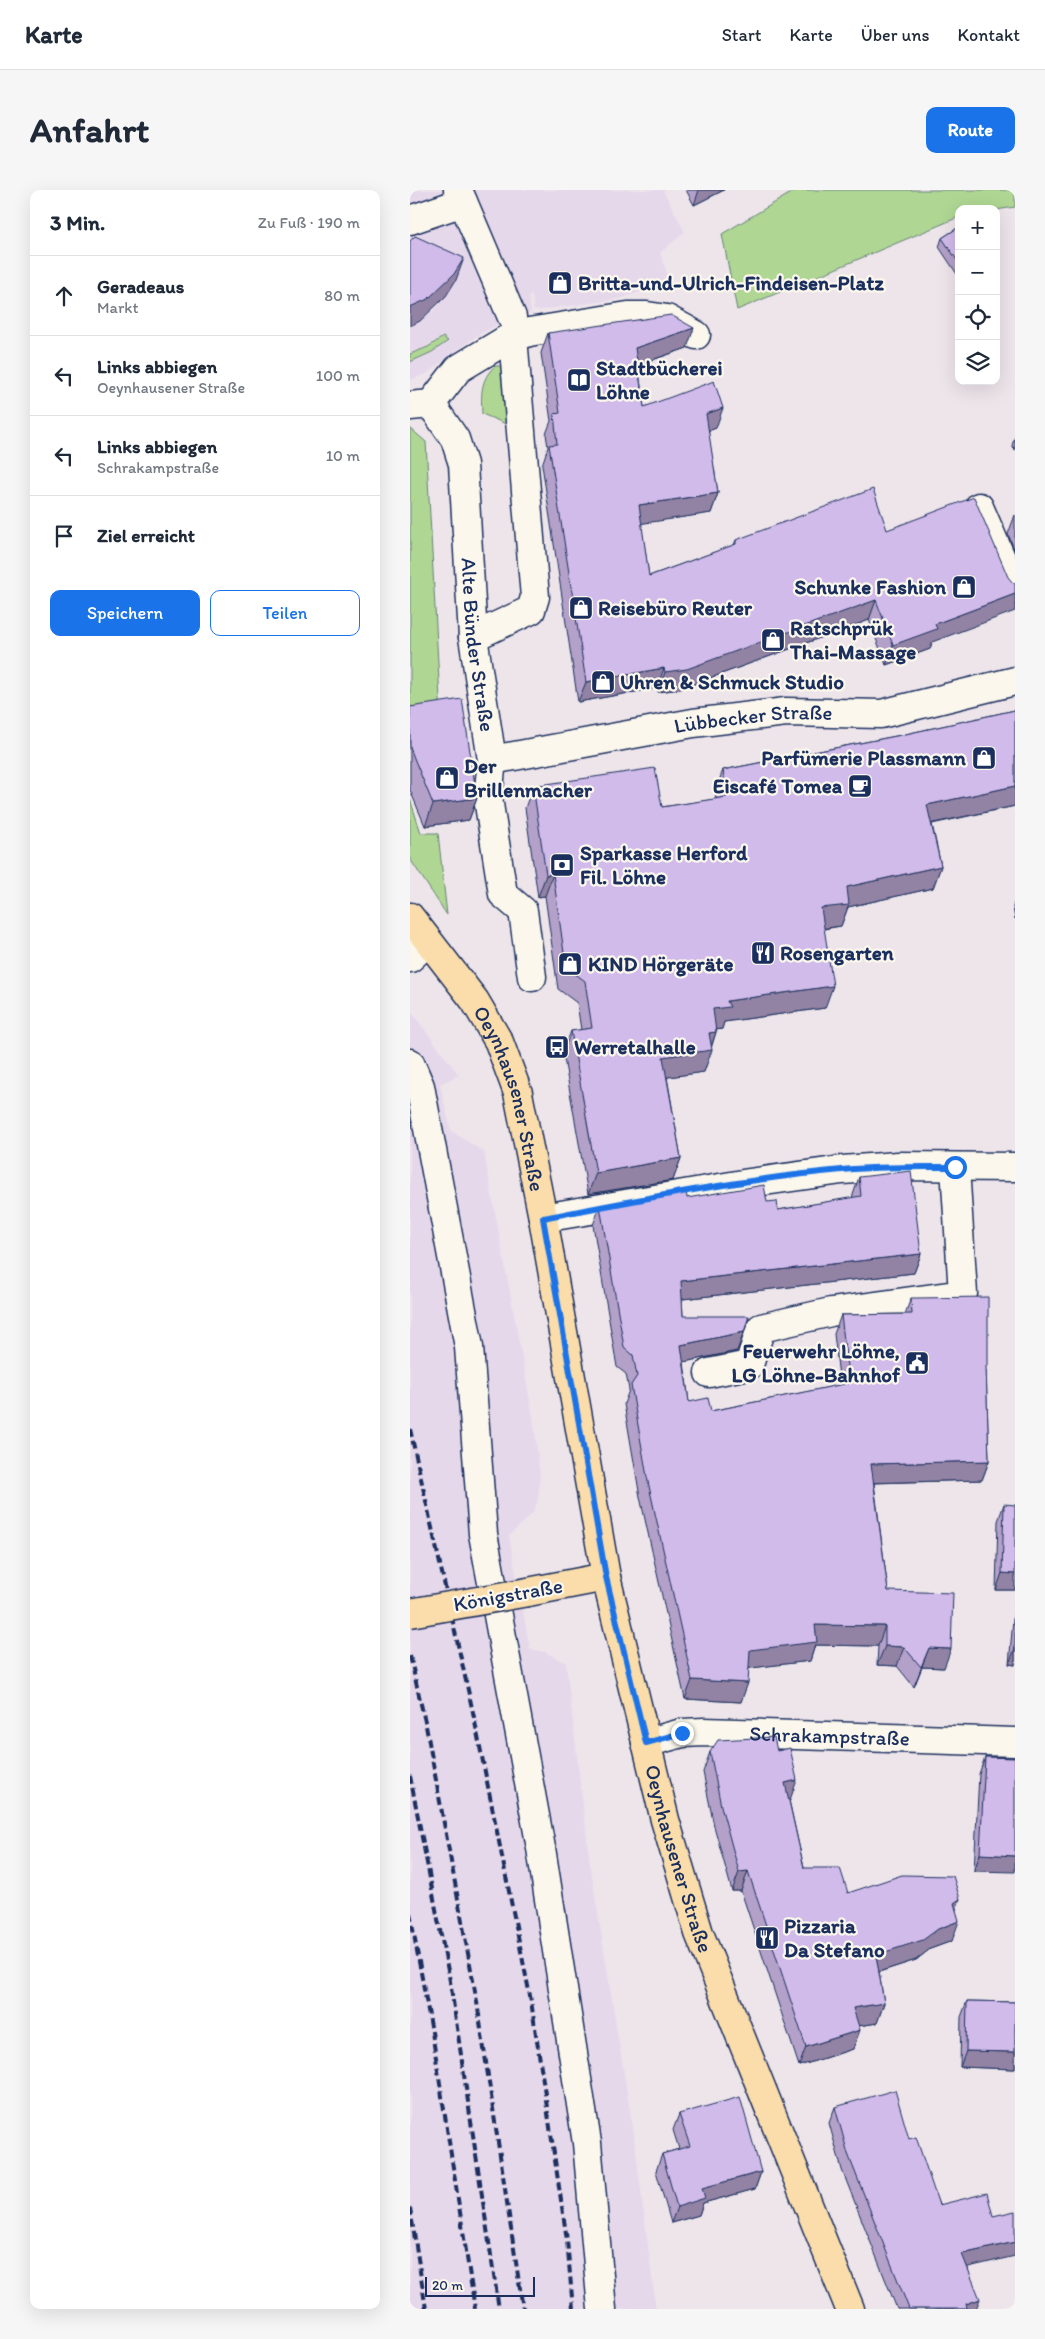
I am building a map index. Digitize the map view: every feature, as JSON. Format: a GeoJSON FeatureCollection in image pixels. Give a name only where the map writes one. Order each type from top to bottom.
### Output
{"type":"FeatureCollection","features":[{"type":"Feature","properties":{"kind":"main road","name":"Oeynhausener Straße"},"geometry":{"type":"LineString","coordinates":[[410,917],[419,949],[475,1001],[499,1042],[518,1093],[543,1218],[606,1577],[665,1820],[699,1933],[850,2309]]}},
{"type":"Feature","properties":{"kind":"main road","name":"Königstraße"},"geometry":{"type":"LineString","coordinates":[[410,1613],[606,1577]]}},
{"type":"Feature","properties":{"kind":"street"},"geometry":{"type":"LineString","coordinates":[[410,220],[461,196],[509,328],[514,349],[535,598],[531,610],[473,637]]}},
{"type":"Feature","properties":{"kind":"street","name":"Alte Bünder Straße"},"geometry":{"type":"LineString","coordinates":[[532,977],[523,911],[503,894],[488,798],[492,760],[473,637],[463,464],[455,439],[420,405],[458,369],[509,328],[529,332],[628,316],[666,319],[696,335]]}},
{"type":"Feature","properties":{"kind":"street"},"geometry":{"type":"LineString","coordinates":[[979,507],[1015,590]]}},
{"type":"Feature","properties":{"kind":"street","name":"Lübbecker Straße"},"geometry":{"type":"LineString","coordinates":[[492,760],[693,724],[786,712],[881,714],[1015,681]]}},
{"type":"Feature","properties":{"kind":"street"},"geometry":{"type":"LineString","coordinates":[[410,1062],[420,1086],[469,1348],[483,1534],[509,1666],[541,1848],[582,2114],[602,2309]]}},
{"type":"Feature","properties":{"kind":"street"},"geometry":{"type":"LineString","coordinates":[[543,1218],[749,1182],[842,1170],[898,1166],[1015,1167]]}},
{"type":"Feature","properties":{"kind":"street"},"geometry":{"type":"LineString","coordinates":[[709,1373],[749,1365],[761,1328],[840,1311],[963,1294],[955,1167]]}},
{"type":"Feature","properties":{"kind":"street","name":"Schrakampstraße"},"geometry":{"type":"LineString","coordinates":[[646,1743],[682,1733],[704,1732],[1015,1742]]}},
{"type":"Feature","properties":{"kind":"shaded area","name":"Britta-und-Ulrich-Findeisen-Platz"},"geometry":{"type":"Polygon","coordinates":[[[410,190],[663,190],[685,232],[660,253],[670,282],[619,299],[534,311],[532,295],[529,296],[531,313],[512,317],[478,335],[426,374],[410,380],[410,362],[432,352],[443,337],[428,347],[410,354],[410,326],[434,310],[456,281],[410,266],[410,190]]]}},
{"type":"Feature","properties":{"kind":"shaded area"},"geometry":{"type":"Polygon","coordinates":[[[410,1010],[459,1075],[440,1084],[451,1131],[484,1152],[533,1417],[540,1476],[538,1500],[533,1513],[509,1536],[530,1649],[545,1652],[566,1663],[590,1864],[634,2135],[656,2309],[410,2309],[410,1010]]]}},
{"type":"Feature","properties":{"kind":"green space"},"geometry":{"type":"Polygon","coordinates":[[[796,190],[1015,190],[1015,207],[1000,209],[1000,205],[955,205],[955,219],[737,310],[722,234],[796,190]]]}},
{"type":"Feature","properties":{"kind":"green space"},"geometry":{"type":"Polygon","coordinates":[[[443,337],[448,341],[432,352],[410,362],[410,354],[428,347],[443,337]]]}},
{"type":"Feature","properties":{"kind":"green space"},"geometry":{"type":"Polygon","coordinates":[[[495,366],[503,366],[511,426],[482,414],[482,388],[486,376],[495,366]]]}},
{"type":"Feature","properties":{"kind":"green space"},"geometry":{"type":"Polygon","coordinates":[[[410,428],[426,442],[441,718],[410,724],[410,428]]]}},
{"type":"Feature","properties":{"kind":"green space"},"geometry":{"type":"Polygon","coordinates":[[[410,799],[421,833],[438,833],[447,915],[410,859],[410,799]]]}},
{"type":"Feature","properties":{"kind":"building"},"geometry":{"type":"Polygon","coordinates":[[[955,230],[955,257],[942,238],[955,230]]]}},
{"type":"Feature","properties":{"kind":"building"},"geometry":{"type":"Polygon","coordinates":[[[415,236],[464,258],[454,274],[428,299],[410,307],[410,241],[415,236]]]}},
{"type":"Feature","properties":{"kind":"building"},"geometry":{"type":"Polygon","coordinates":[[[671,315],[694,328],[635,348],[644,407],[714,381],[723,408],[706,414],[718,493],[639,505],[649,576],[736,544],[736,540],[873,489],[887,530],[974,497],[1008,577],[1015,583],[1015,594],[935,624],[937,629],[893,645],[876,600],[687,669],[665,672],[664,668],[586,682],[549,445],[557,444],[554,414],[560,413],[548,333],[671,315]]]}},
{"type":"Feature","properties":{"kind":"building"},"geometry":{"type":"Polygon","coordinates":[[[462,699],[477,798],[433,804],[410,747],[410,707],[462,699]]]}},
{"type":"Feature","properties":{"kind":"building"},"geometry":{"type":"Polygon","coordinates":[[[1015,710],[1015,786],[927,805],[941,866],[847,887],[849,905],[821,908],[833,986],[727,1001],[730,1007],[713,1009],[716,1032],[709,1033],[712,1050],[663,1057],[681,1158],[596,1173],[571,1031],[592,1028],[585,981],[566,967],[553,874],[546,875],[533,786],[655,768],[662,807],[727,797],[723,770],[901,735],[1015,710]]]}},
{"type":"Feature","properties":{"kind":"building"},"geometry":{"type":"Polygon","coordinates":[[[911,1171],[921,1254],[681,1281],[683,1316],[749,1316],[744,1332],[681,1345],[689,1402],[708,1398],[711,1411],[849,1383],[841,1315],[912,1314],[911,1298],[988,1297],[988,1366],[986,1366],[989,1461],[871,1464],[888,1591],[953,1593],[951,1649],[929,1648],[921,1667],[904,1647],[885,1646],[885,1626],[815,1625],[817,1642],[750,1650],[748,1683],[692,1680],[647,1477],[631,1385],[637,1376],[633,1355],[624,1347],[600,1206],[686,1191],[687,1198],[764,1185],[767,1202],[777,1201],[778,1210],[861,1196],[859,1177],[911,1171]]]}},
{"type":"Feature","properties":{"kind":"building"},"geometry":{"type":"Polygon","coordinates":[[[1004,1504],[1015,1505],[1015,1574],[1002,1573],[1004,1504]]]}},
{"type":"Feature","properties":{"kind":"building"},"geometry":{"type":"Polygon","coordinates":[[[774,1737],[777,1751],[790,1748],[797,1780],[785,1783],[804,1868],[840,1868],[848,1893],[902,1875],[953,1876],[960,1899],[954,1903],[959,1921],[938,1929],[923,1940],[876,1955],[884,2003],[853,2008],[860,2030],[806,2047],[748,1871],[739,1872],[721,1806],[710,1752],[718,1740],[774,1737]]]}},
{"type":"Feature","properties":{"kind":"building"},"geometry":{"type":"Polygon","coordinates":[[[985,1757],[1015,1758],[1015,1856],[980,1854],[985,1757]]]}},
{"type":"Feature","properties":{"kind":"building"},"geometry":{"type":"Polygon","coordinates":[[[967,2001],[1015,2002],[1015,2052],[966,2051],[967,2001]]]}},
{"type":"Feature","properties":{"kind":"building"},"geometry":{"type":"Polygon","coordinates":[[[895,2090],[909,2139],[916,2137],[939,2205],[987,2193],[993,2216],[1015,2211],[1015,2242],[962,2254],[980,2299],[966,2304],[967,2308],[964,2309],[909,2309],[848,2154],[835,2107],[895,2090]]]}},
{"type":"Feature","properties":{"kind":"building"},"geometry":{"type":"Polygon","coordinates":[[[740,2097],[761,2172],[702,2188],[705,2198],[677,2207],[662,2154],[690,2146],[679,2114],[740,2097]]]}},
{"type":"Feature","properties":{"kind":"railway"},"geometry":{"type":"LineString","coordinates":[[410,1429],[474,1717],[531,2001],[567,2240],[573,2309]]}},
{"type":"Feature","properties":{"kind":"railway"},"geometry":{"type":"LineString","coordinates":[[410,1656],[426,1726],[477,2002],[523,2309]]}},
{"type":"Feature","properties":{"kind":"railway"},"geometry":{"type":"LineString","coordinates":[[410,1776],[450,1981],[499,2309]]}},
{"type":"Feature","properties":{"kind":"railway"},"geometry":{"type":"LineString","coordinates":[[410,1913],[432,2032],[475,2309]]}},
{"type":"Feature","properties":{"kind":"railway"},"geometry":{"type":"LineString","coordinates":[[410,2208],[426,2309]]}},
{"type":"Feature","properties":{"kind":"place","name":"Britta-und-Ulrich-Findeisen-Platz"},"geometry":{"type":"Point","coordinates":[560,283]}},
{"type":"Feature","properties":{"kind":"place","name":"Stadtbücherei Löhne"},"geometry":{"type":"Point","coordinates":[579,380]}},
{"type":"Feature","properties":{"kind":"place","name":"Schunke Fashion"},"geometry":{"type":"Point","coordinates":[964,587]}},
{"type":"Feature","properties":{"kind":"place","name":"Reisebüro Reuter"},"geometry":{"type":"Point","coordinates":[581,608]}},
{"type":"Feature","properties":{"kind":"place","name":"Ratschprük Thai-Massage"},"geometry":{"type":"Point","coordinates":[773,640]}},
{"type":"Feature","properties":{"kind":"place","name":"Uhren & Schmuck Studio"},"geometry":{"type":"Point","coordinates":[603,682]}},
{"type":"Feature","properties":{"kind":"place","name":"Parfümerie Plassmann"},"geometry":{"type":"Point","coordinates":[984,758]}},
{"type":"Feature","properties":{"kind":"place","name":"Der Brillenmacher"},"geometry":{"type":"Point","coordinates":[447,778]}},
{"type":"Feature","properties":{"kind":"place","name":"Eiscafé Tomea"},"geometry":{"type":"Point","coordinates":[860,786]}},
{"type":"Feature","properties":{"kind":"place","name":"Sparkasse Herford Fil. Löhne"},"geometry":{"type":"Point","coordinates":[562,865]}},
{"type":"Feature","properties":{"kind":"place","name":"Rosengarten"},"geometry":{"type":"Point","coordinates":[763,953]}},
{"type":"Feature","properties":{"kind":"place","name":"KIND Hörgeräte"},"geometry":{"type":"Point","coordinates":[570,964]}},
{"type":"Feature","properties":{"kind":"place","name":"Werretalhalle"},"geometry":{"type":"Point","coordinates":[557,1047]}},
{"type":"Feature","properties":{"kind":"place","name":"Feuerwehr Löhne, LG Löhne-Bahnhof"},"geometry":{"type":"Point","coordinates":[917,1363]}},
{"type":"Feature","properties":{"kind":"place","name":"Pizzaria Da Stefano"},"geometry":{"type":"Point","coordinates":[767,1938]}},
{"type":"Feature","properties":{"kind":"route"},"geometry":{"type":"LineString","coordinates":[[682,1733],[646,1743],[606,1577],[590,1495],[543,1218],[749,1182],[842,1170],[898,1166],[955,1167]]}}]}
